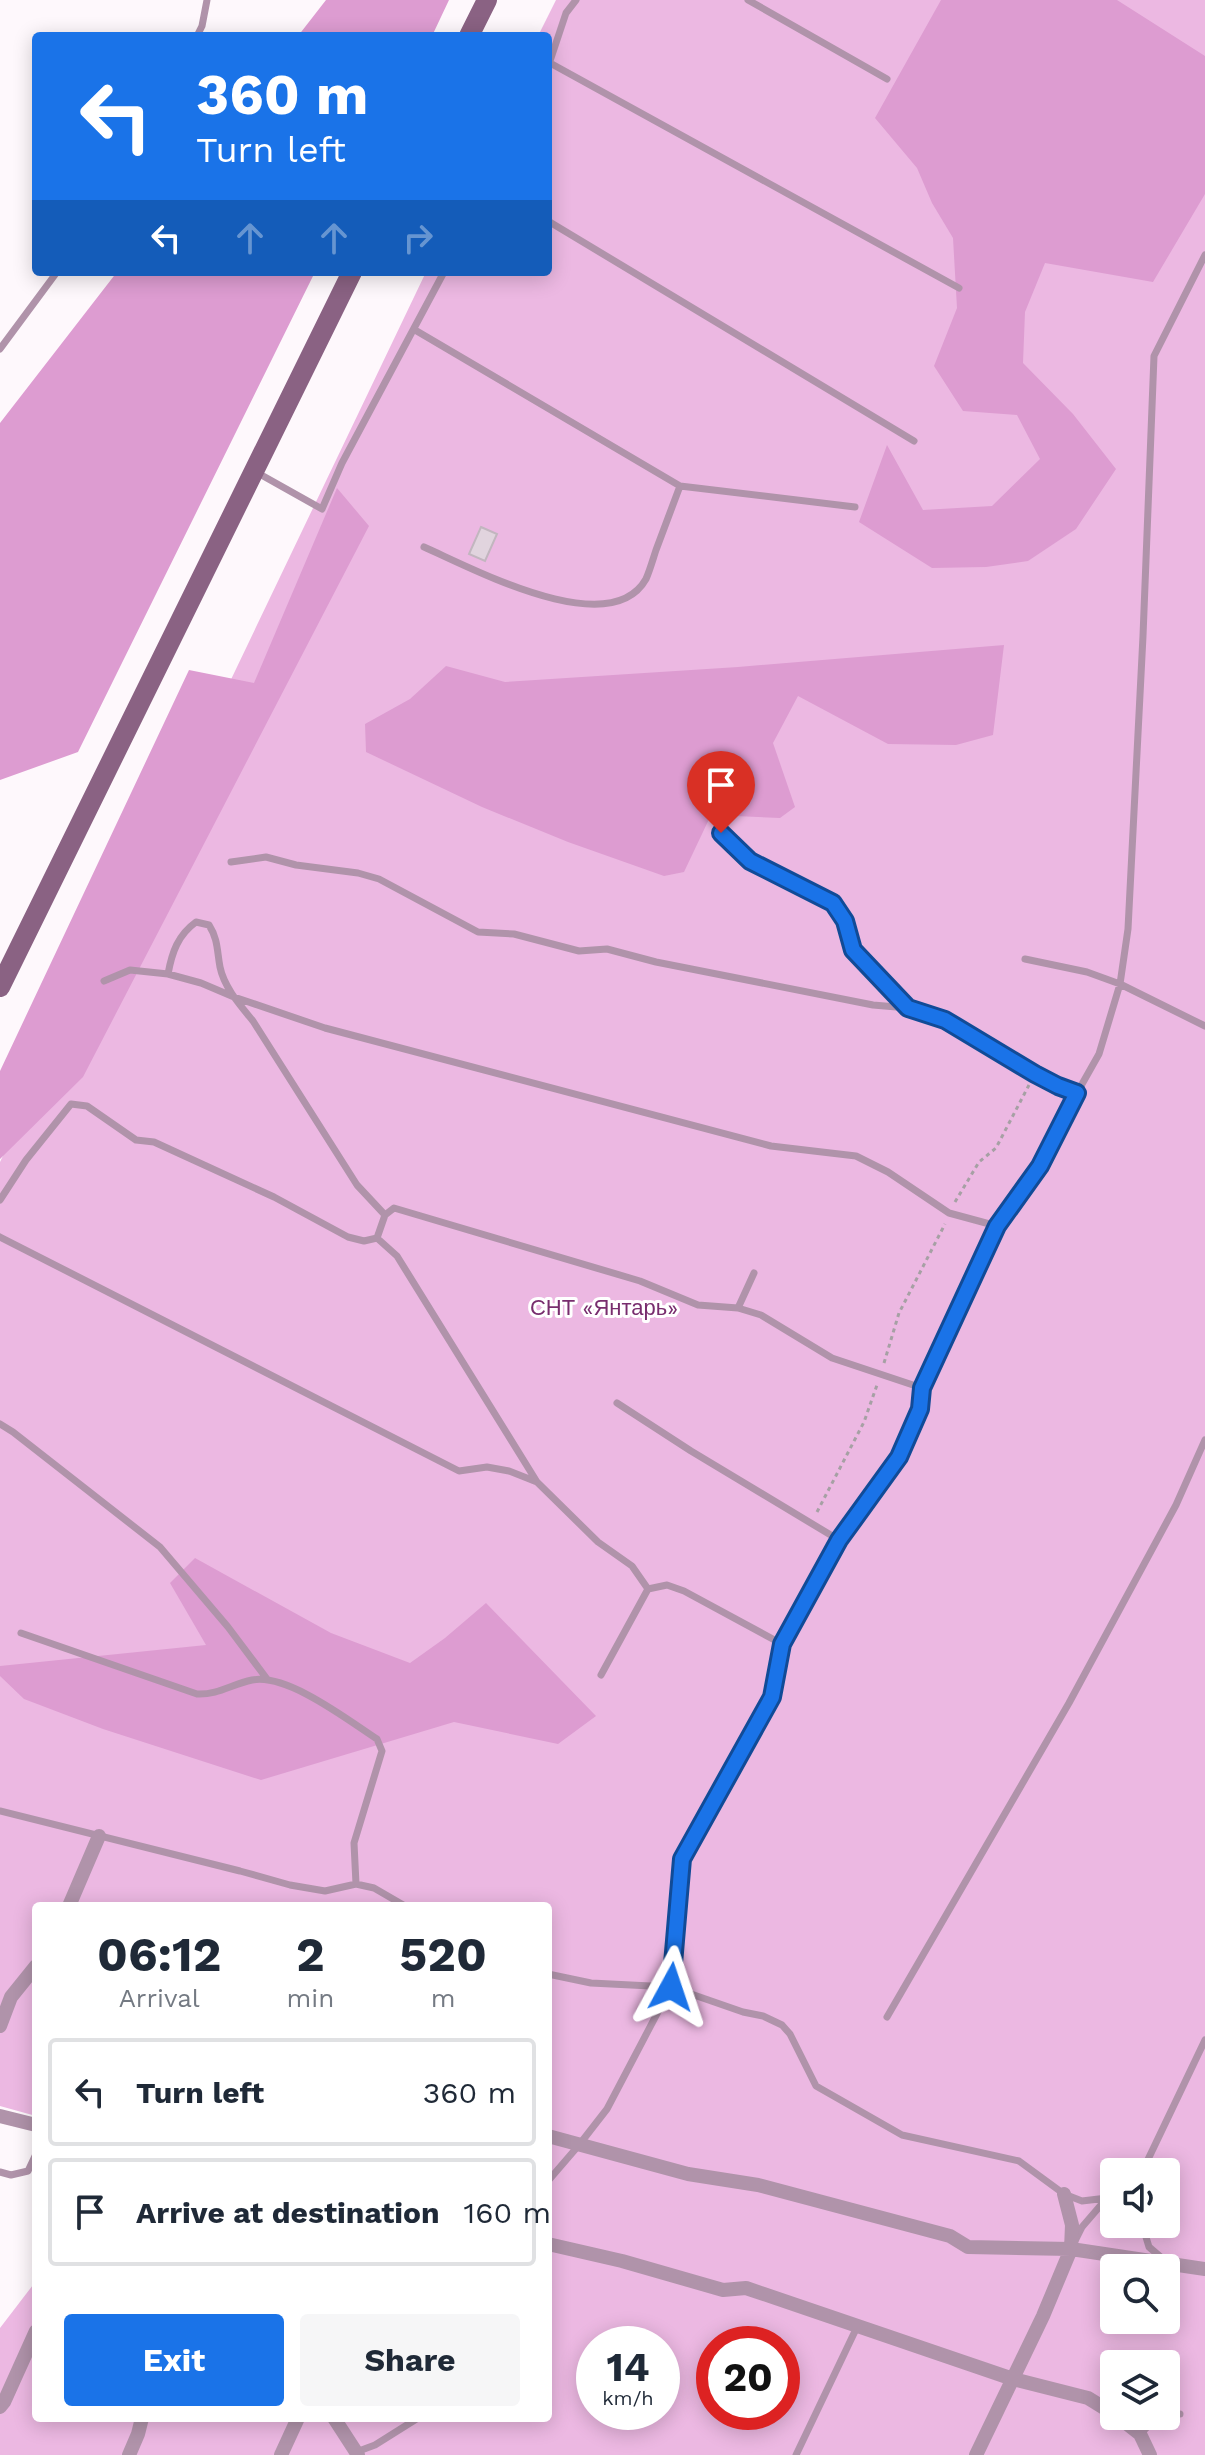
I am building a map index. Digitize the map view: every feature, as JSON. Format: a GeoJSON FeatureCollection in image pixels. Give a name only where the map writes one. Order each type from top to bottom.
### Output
{"type":"FeatureCollection","features":[{"type":"Feature","properties":{"kind":"main road"},"geometry":{"type":"LineString","coordinates":[[471,32],[487,0]]}},
{"type":"Feature","properties":{"kind":"main road"},"geometry":{"type":"LineString","coordinates":[[0,987],[350,276]]}},
{"type":"Feature","properties":{"kind":"street"},"geometry":{"type":"LineString","coordinates":[[71,1902],[99,1836]]}},
{"type":"Feature","properties":{"kind":"street"},"geometry":{"type":"LineString","coordinates":[[0,2026],[11,1997],[32,1976]]}},
{"type":"Feature","properties":{"kind":"street"},"geometry":{"type":"LineString","coordinates":[[0,2116],[32,2124]]}},
{"type":"Feature","properties":{"kind":"street"},"geometry":{"type":"LineString","coordinates":[[552,2137],[688,2174],[758,2185],[950,2236],[968,2247],[1071,2249],[1103,2254]]}},
{"type":"Feature","properties":{"kind":"street"},"geometry":{"type":"LineString","coordinates":[[976,2455],[1071,2249],[1072,2225],[1064,2194]]}},
{"type":"Feature","properties":{"kind":"street"},"geometry":{"type":"LineString","coordinates":[[552,2245],[723,2290],[746,2288],[1013,2379],[1088,2398],[1100,2406]]}},
{"type":"Feature","properties":{"kind":"street"},"geometry":{"type":"LineString","coordinates":[[1180,2266],[1205,2269]]}},
{"type":"Feature","properties":{"kind":"street"},"geometry":{"type":"LineString","coordinates":[[0,2407],[32,2340]]}},
{"type":"Feature","properties":{"kind":"street"},"geometry":{"type":"LineString","coordinates":[[129,2455],[141,2422]]}},
{"type":"Feature","properties":{"kind":"street"},"geometry":{"type":"LineString","coordinates":[[281,2455],[296,2422]]}},
{"type":"Feature","properties":{"kind":"street"},"geometry":{"type":"LineString","coordinates":[[337,2422],[357,2453]]}},
{"type":"Feature","properties":{"kind":"street"},"geometry":{"type":"LineString","coordinates":[[1135,2430],[1140,2434],[1150,2455]]}},
{"type":"Feature","properties":{"kind":"lane"},"geometry":{"type":"LineString","coordinates":[[199,32],[207,0]]}},
{"type":"Feature","properties":{"kind":"lane"},"geometry":{"type":"LineString","coordinates":[[552,56],[566,13],[576,0]]}},
{"type":"Feature","properties":{"kind":"lane"},"geometry":{"type":"LineString","coordinates":[[748,0],[887,79]]}},
{"type":"Feature","properties":{"kind":"lane"},"geometry":{"type":"LineString","coordinates":[[552,67],[959,288]]}},
{"type":"Feature","properties":{"kind":"lane"},"geometry":{"type":"LineString","coordinates":[[552,223],[914,441]]}},
{"type":"Feature","properties":{"kind":"lane"},"geometry":{"type":"LineString","coordinates":[[552,2176],[607,2109],[671,1987],[682,1859],[772,1697],[782,1644],[839,1540],[899,1457],[920,1409],[922,1388],[997,1226],[1040,1166],[1099,1054],[1120,984],[1128,929],[1154,356],[1205,255]]}},
{"type":"Feature","properties":{"kind":"lane"},"geometry":{"type":"LineString","coordinates":[[0,349],[54,276]]}},
{"type":"Feature","properties":{"kind":"lane"},"geometry":{"type":"LineString","coordinates":[[254,471],[322,509],[342,463],[442,276]]}},
{"type":"Feature","properties":{"kind":"lane"},"geometry":{"type":"LineString","coordinates":[[415,330],[680,486],[855,507]]}},
{"type":"Feature","properties":{"kind":"lane"},"geometry":{"type":"LineString","coordinates":[[424,547],[535,595],[567,602],[601,604],[630,595],[645,581],[680,486]]}},
{"type":"Feature","properties":{"kind":"lane"},"geometry":{"type":"LineString","coordinates":[[721,833],[750,861],[833,903],[845,921],[853,950],[908,1008]]}},
{"type":"Feature","properties":{"kind":"lane"},"geometry":{"type":"LineString","coordinates":[[231,862],[266,857],[296,865],[358,873],[379,879],[478,932],[514,934],[579,951],[607,949],[656,962],[857,1002],[908,1008],[945,1020],[1035,1074],[1077,1093]]}},
{"type":"Feature","properties":{"kind":"lane"},"geometry":{"type":"LineString","coordinates":[[168,974],[171,955],[185,930],[196,922],[209,925],[216,936],[220,970],[234,997],[253,1021],[357,1185],[385,1215]]}},
{"type":"Feature","properties":{"kind":"lane"},"geometry":{"type":"LineString","coordinates":[[1025,959],[1087,972],[1120,984],[1205,1026]]}},
{"type":"Feature","properties":{"kind":"lane"},"geometry":{"type":"LineString","coordinates":[[104,981],[130,970],[168,974],[325,1028],[771,1146],[856,1156],[888,1172],[949,1213],[997,1226]]}},
{"type":"Feature","properties":{"kind":"lane"},"geometry":{"type":"LineString","coordinates":[[0,1200],[26,1160],[71,1104],[87,1106],[136,1140],[154,1142],[274,1197],[348,1237],[364,1241],[377,1238]]}},
{"type":"Feature","properties":{"kind":"lane"},"geometry":{"type":"LineString","coordinates":[[377,1238],[385,1215],[394,1208],[640,1281],[698,1305],[738,1308],[761,1315],[832,1358],[922,1388]]}},
{"type":"Feature","properties":{"kind":"lane"},"geometry":{"type":"LineString","coordinates":[[0,1237],[459,1471],[487,1467],[509,1471],[537,1482]]}},
{"type":"Feature","properties":{"kind":"lane"},"geometry":{"type":"LineString","coordinates":[[377,1238],[397,1256],[537,1482],[598,1542],[632,1566],[648,1589]]}},
{"type":"Feature","properties":{"kind":"lane"},"geometry":{"type":"LineString","coordinates":[[738,1308],[754,1273]]}},
{"type":"Feature","properties":{"kind":"lane"},"geometry":{"type":"LineString","coordinates":[[617,1403],[839,1540]]}},
{"type":"Feature","properties":{"kind":"lane"},"geometry":{"type":"LineString","coordinates":[[0,1424],[160,1547],[228,1627],[267,1679]]}},
{"type":"Feature","properties":{"kind":"lane"},"geometry":{"type":"LineString","coordinates":[[887,2017],[1069,1703],[1176,1505],[1205,1440]]}},
{"type":"Feature","properties":{"kind":"lane"},"geometry":{"type":"LineString","coordinates":[[601,1675],[648,1589],[667,1585],[684,1591],[782,1644]]}},
{"type":"Feature","properties":{"kind":"lane"},"geometry":{"type":"LineString","coordinates":[[21,1633],[197,1694],[212,1694],[252,1680],[267,1679],[304,1692],[377,1739],[382,1751],[354,1843],[356,1884]]}},
{"type":"Feature","properties":{"kind":"lane"},"geometry":{"type":"LineString","coordinates":[[0,1811],[290,1885],[325,1891],[356,1884],[374,1888],[398,1902]]}},
{"type":"Feature","properties":{"kind":"lane"},"geometry":{"type":"LineString","coordinates":[[552,1975],[591,1983],[671,1987],[763,2016],[782,2025],[790,2034],[816,2086],[902,2135],[1019,2161],[1064,2194],[1082,2201],[1100,2198]]}},
{"type":"Feature","properties":{"kind":"lane"},"geometry":{"type":"LineString","coordinates":[[1147,2158],[1205,2040]]}},
{"type":"Feature","properties":{"kind":"lane"},"geometry":{"type":"LineString","coordinates":[[0,2172],[11,2175],[28,2171],[32,2162]]}},
{"type":"Feature","properties":{"kind":"lane"},"geometry":{"type":"LineString","coordinates":[[1071,2249],[1082,2227],[1100,2208]]}},
{"type":"Feature","properties":{"kind":"lane"},"geometry":{"type":"LineString","coordinates":[[796,2455],[858,2326]]}},
{"type":"Feature","properties":{"kind":"lane"},"geometry":{"type":"LineString","coordinates":[[357,2453],[412,2422]]}},
{"type":"Feature","properties":{"kind":"lane"},"geometry":{"type":"LineString","coordinates":[[1140,2434],[1144,2430]]}},
{"type":"Feature","properties":{"kind":"path"},"geometry":{"type":"LineString","coordinates":[[810,1524],[864,1422],[899,1313],[942,1233],[949,1213],[979,1162],[996,1148],[1035,1074]]}},
{"type":"Feature","properties":{"kind":"green space","name":"СНТ «Янтарь»"},"geometry":{"type":"Polygon","coordinates":[[[556,0],[1205,0],[1205,2455],[0,2455],[0,2328],[32,2286],[32,2422],[552,2422],[552,1902],[32,1902],[32,2115],[0,2106],[0,1162],[424,276],[552,276],[552,32],[540,32],[556,0]]]}},
{"type":"Feature","properties":{"kind":"shaded area"},"geometry":{"type":"Polygon","coordinates":[[[326,0],[449,0],[434,32],[301,32],[326,0]]]}},
{"type":"Feature","properties":{"kind":"shaded area"},"geometry":{"type":"Polygon","coordinates":[[[941,0],[1117,0],[1205,56],[1205,194],[1153,282],[1045,263],[1025,312],[1023,363],[1073,414],[1116,469],[1076,529],[1028,561],[986,567],[932,568],[859,522],[887,445],[923,510],[992,506],[1040,459],[1017,415],[963,411],[934,366],[957,308],[953,238],[932,203],[917,168],[875,118],[941,0]]]}},
{"type":"Feature","properties":{"kind":"shaded area"},"geometry":{"type":"Polygon","coordinates":[[[114,276],[313,276],[78,752],[0,780],[0,423],[114,276]]]}},
{"type":"Feature","properties":{"kind":"shaded area"},"geometry":{"type":"Polygon","coordinates":[[[337,488],[369,526],[83,1077],[0,1159],[0,1071],[189,670],[254,683],[337,488]]]}},
{"type":"Feature","properties":{"kind":"shaded area"},"geometry":{"type":"Polygon","coordinates":[[[1004,645],[993,735],[956,745],[888,744],[798,696],[773,743],[795,807],[780,818],[711,815],[684,872],[664,876],[482,807],[366,752],[365,724],[410,699],[446,666],[505,682],[1004,645]]]}},
{"type":"Feature","properties":{"kind":"shaded area"},"geometry":{"type":"Polygon","coordinates":[[[195,1558],[331,1633],[410,1663],[486,1603],[596,1716],[558,1744],[454,1722],[261,1780],[103,1729],[24,1699],[0,1676],[0,1666],[206,1645],[170,1583],[195,1558]]]}},
{"type":"Feature","properties":{"kind":"building"},"geometry":{"type":"Polygon","coordinates":[[[481,527],[497,534],[485,561],[469,554],[481,527]]]}},
{"type":"Feature","properties":{"kind":"route"},"geometry":{"type":"LineString","coordinates":[[671,1987],[682,1859],[772,1697],[782,1644],[839,1540],[899,1457],[920,1409],[922,1388],[997,1226],[1040,1166],[1077,1093],[1035,1074],[945,1020],[908,1008],[853,950],[845,921],[833,903],[750,861],[721,833]]}}]}
